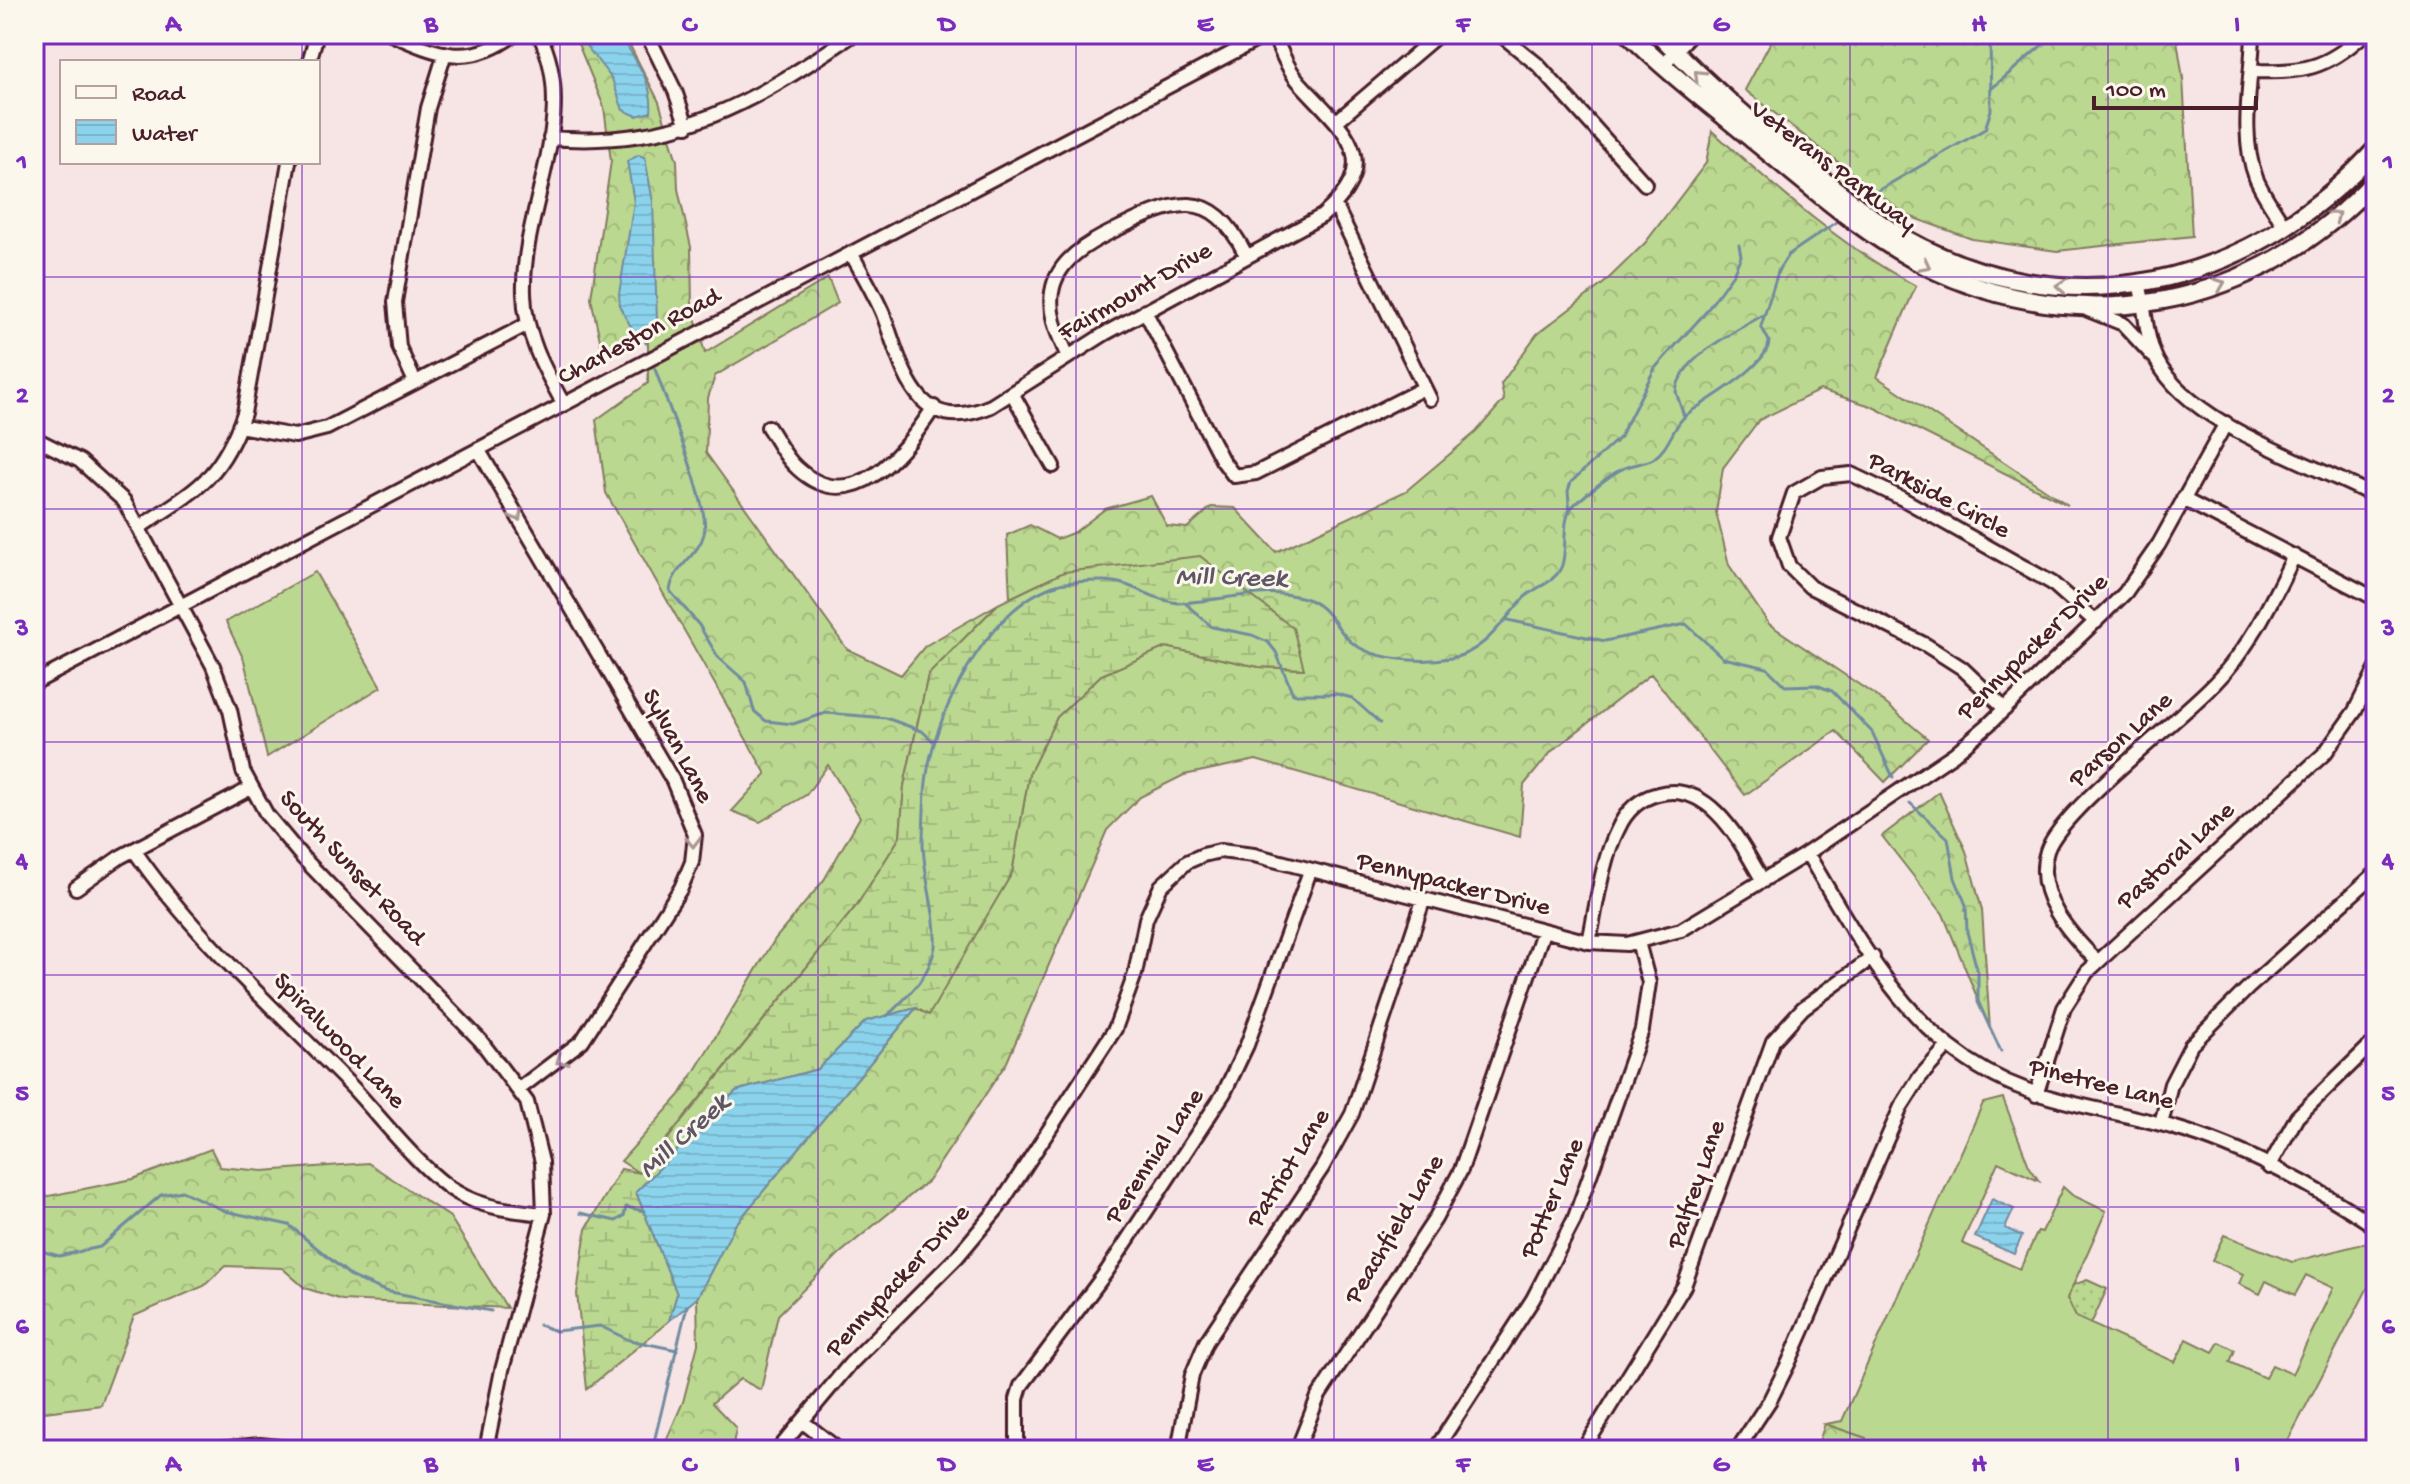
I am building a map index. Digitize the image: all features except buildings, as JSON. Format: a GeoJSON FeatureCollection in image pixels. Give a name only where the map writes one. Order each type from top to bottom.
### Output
{"type":"FeatureCollection","features":[{"type":"Feature","properties":{"kind":"main road","name":"Veterans Parkway"},"geometry":{"type":"LineString","coordinates":[[1629,34],[1662,66],[1888,244],[1954,279],[2027,302],[2079,308],[2144,304],[2210,289],[2268,263],[2335,216],[2376,179]]}},
{"type":"Feature","properties":{"kind":"main road","name":"Veterans Parkway"},"geometry":{"type":"LineString","coordinates":[[1659,34],[1750,123],[1901,236],[1974,269],[2002,277],[2076,287],[2139,283],[2212,266],[2265,242],[2329,195],[2376,149]]}},
{"type":"Feature","properties":{"kind":"street"},"geometry":{"type":"LineString","coordinates":[[310,60],[317,34]]}},
{"type":"Feature","properties":{"kind":"street"},"geometry":{"type":"LineString","coordinates":[[391,34],[445,53],[477,55],[515,34]]}},
{"type":"Feature","properties":{"kind":"street"},"geometry":{"type":"LineString","coordinates":[[539,34],[554,82],[550,138],[525,276],[528,324],[537,353],[563,403]]}},
{"type":"Feature","properties":{"kind":"street"},"geometry":{"type":"LineString","coordinates":[[647,34],[675,91],[687,126]]}},
{"type":"Feature","properties":{"kind":"street"},"geometry":{"type":"LineString","coordinates":[[550,138],[599,139],[687,126],[750,101],[854,34]]}},
{"type":"Feature","properties":{"kind":"street"},"geometry":{"type":"LineString","coordinates":[[1145,311],[1226,468],[1234,476],[1256,473],[1427,393],[1335,205],[1350,184],[1353,171],[1351,145],[1338,120],[1299,82],[1270,34]]}},
{"type":"Feature","properties":{"kind":"street","name":"Charleston Road"},"geometry":{"type":"LineString","coordinates":[[34,683],[1270,34]]}},
{"type":"Feature","properties":{"kind":"street"},"geometry":{"type":"LineString","coordinates":[[1338,120],[1439,34]]}},
{"type":"Feature","properties":{"kind":"street"},"geometry":{"type":"LineString","coordinates":[[1500,34],[1538,65],[1645,184]]}},
{"type":"Feature","properties":{"kind":"street"},"geometry":{"type":"LineString","coordinates":[[1662,66],[1691,34]]}},
{"type":"Feature","properties":{"kind":"street"},"geometry":{"type":"LineString","coordinates":[[2253,34],[2251,161],[2261,187],[2285,227]]}},
{"type":"Feature","properties":{"kind":"street"},"geometry":{"type":"LineString","coordinates":[[2251,71],[2309,69],[2340,55],[2364,34]]}},
{"type":"Feature","properties":{"kind":"street"},"geometry":{"type":"LineString","coordinates":[[415,382],[399,347],[395,302],[431,94],[445,53]]}},
{"type":"Feature","properties":{"kind":"street"},"geometry":{"type":"LineString","coordinates":[[140,527],[190,494],[218,470],[239,426],[289,164]]}},
{"type":"Feature","properties":{"kind":"street"},"geometry":{"type":"LineString","coordinates":[[1068,357],[1052,316],[1056,278],[1071,257],[1108,234],[1162,207],[1189,205],[1224,220],[1246,255]]}},
{"type":"Feature","properties":{"kind":"street","name":"Fairmount Drive"},"geometry":{"type":"LineString","coordinates":[[934,407],[953,414],[978,411],[1145,311],[1322,216],[1335,205]]}},
{"type":"Feature","properties":{"kind":"street"},"geometry":{"type":"LineString","coordinates":[[768,427],[786,456],[805,475],[817,482],[843,487],[869,479],[888,466],[934,407],[920,398],[904,377],[882,312],[851,253]]}},
{"type":"Feature","properties":{"kind":"street"},"geometry":{"type":"LineString","coordinates":[[2139,283],[2148,334],[2157,362]]}},
{"type":"Feature","properties":{"kind":"street"},"geometry":{"type":"LineString","coordinates":[[2079,308],[2123,324],[2189,400],[2226,423],[2376,497]]}},
{"type":"Feature","properties":{"kind":"street"},"geometry":{"type":"LineString","coordinates":[[239,426],[281,435],[310,433],[528,324]]}},
{"type":"Feature","properties":{"kind":"street"},"geometry":{"type":"LineString","coordinates":[[1012,393],[1053,466]]}},
{"type":"Feature","properties":{"kind":"street","name":"Pennypacker Drive"},"geometry":{"type":"LineString","coordinates":[[778,1450],[850,1364],[957,1257],[998,1208],[1115,1029],[1130,992],[1152,902],[1173,873],[1195,858],[1220,851],[1254,855],[1589,942],[1638,942],[1698,922],[1954,754],[2005,709],[2096,622],[2143,569],[2226,423]]}},
{"type":"Feature","properties":{"kind":"street","name":"South Sunset Road"},"geometry":{"type":"LineString","coordinates":[[34,438],[61,449],[97,473],[124,501],[219,680],[243,771],[251,788],[290,844],[480,1040],[519,1089],[532,1116],[540,1146],[544,1214],[502,1370],[486,1450]]}},
{"type":"Feature","properties":{"kind":"street","name":"Sylvan Lane"},"geometry":{"type":"LineString","coordinates":[[478,449],[673,781],[695,835],[692,862],[681,888],[588,1034],[565,1057],[519,1089]]}},
{"type":"Feature","properties":{"kind":"street","name":"Parkside Circle"},"geometry":{"type":"LineString","coordinates":[[2005,709],[1950,660],[1810,587],[1789,566],[1779,537],[1794,493],[1822,477],[1851,474],[1901,498],[2052,583],[2096,622]]}},
{"type":"Feature","properties":{"kind":"street"},"geometry":{"type":"LineString","coordinates":[[2183,499],[2376,599]]}},
{"type":"Feature","properties":{"kind":"street","name":"Parson Lane"},"geometry":{"type":"LineString","coordinates":[[2097,961],[2063,924],[2051,901],[2044,864],[2053,838],[2071,816],[2166,732],[2228,670],[2249,642],[2294,556]]}},
{"type":"Feature","properties":{"kind":"street","name":"Pastoral Lane"},"geometry":{"type":"LineString","coordinates":[[2036,1095],[2064,1008],[2078,983],[2097,961],[2325,753],[2355,711],[2376,669]]}},
{"type":"Feature","properties":{"kind":"street"},"geometry":{"type":"LineString","coordinates":[[76,888],[134,850],[251,788]]}},
{"type":"Feature","properties":{"kind":"street"},"geometry":{"type":"LineString","coordinates":[[1589,942],[1616,832],[1630,808],[1654,795],[1680,792],[1705,802],[1724,821],[1763,881]]}},
{"type":"Feature","properties":{"kind":"street","name":"Spiralwood Lane"},"geometry":{"type":"LineString","coordinates":[[134,850],[178,911],[391,1127],[434,1177],[458,1194],[490,1206],[544,1214]]}},
{"type":"Feature","properties":{"kind":"street","name":"Pinetree Lane"},"geometry":{"type":"LineString","coordinates":[[1807,853],[1873,957],[1917,1016],[1948,1046],[2005,1083],[2036,1095],[2199,1136],[2269,1167],[2375,1224]]}},
{"type":"Feature","properties":{"kind":"street","name":"Perennial Lane"},"geometry":{"type":"LineString","coordinates":[[1017,1450],[1017,1399],[1021,1386],[1107,1271],[1224,1093],[1247,1045],[1310,871]]}},
{"type":"Feature","properties":{"kind":"street"},"geometry":{"type":"LineString","coordinates":[[2161,1124],[2171,1084],[2191,1045],[2249,987],[2376,873]]}},
{"type":"Feature","properties":{"kind":"street","name":"Patriot Lane"},"geometry":{"type":"LineString","coordinates":[[1178,1450],[1192,1375],[1206,1342],[1322,1168],[1352,1114],[1423,901]]}},
{"type":"Feature","properties":{"kind":"street","name":"Peachfield Lane"},"geometry":{"type":"LineString","coordinates":[[1297,1450],[1325,1384],[1435,1219],[1461,1170],[1543,932]]}},
{"type":"Feature","properties":{"kind":"street","name":"Potter Lane"},"geometry":{"type":"LineString","coordinates":[[1435,1450],[1459,1408],[1533,1299],[1574,1220],[1642,1030],[1649,983],[1638,942]]}},
{"type":"Feature","properties":{"kind":"street","name":"Palfrey Lane"},"geometry":{"type":"LineString","coordinates":[[1583,1450],[1684,1286],[1773,1041],[1803,1008],[1873,957]]}},
{"type":"Feature","properties":{"kind":"street"},"geometry":{"type":"LineString","coordinates":[[2269,1167],[2297,1117],[2376,1040]]}},
{"type":"Feature","properties":{"kind":"street"},"geometry":{"type":"LineString","coordinates":[[1737,1450],[1770,1400],[1789,1362],[1901,1107],[1920,1077],[1948,1046]]}},
{"type":"Feature","properties":{"kind":"street"},"geometry":{"type":"LineString","coordinates":[[803,1422],[839,1450]]}},
{"type":"Feature","properties":{"kind":"street"},"geometry":{"type":"LineString","coordinates":[[208,1450],[260,1445],[307,1450]]}},
{"type":"Feature","properties":{"kind":"green space"},"geometry":{"type":"Polygon","coordinates":[[[574,34],[624,34],[659,102],[677,161],[678,189],[691,247],[692,307],[705,353],[828,278],[838,303],[715,376],[708,398],[706,453],[847,649],[901,675],[925,646],[998,604],[928,675],[904,786],[900,837],[857,905],[639,1173],[621,1161],[680,1095],[775,939],[824,880],[860,817],[828,765],[806,795],[760,822],[732,811],[766,774],[606,493],[596,420],[648,383],[648,338],[638,336],[603,354],[591,298],[611,161],[604,107],[574,34]]]}},
{"type":"Feature","properties":{"kind":"green space"},"geometry":{"type":"Polygon","coordinates":[[[1775,34],[2176,34],[2183,78],[2192,236],[2057,251],[1972,239],[1906,215],[1745,90],[1775,34]]]}},
{"type":"Feature","properties":{"kind":"green space"},"geometry":{"type":"Polygon","coordinates":[[[1712,131],[1835,234],[1916,286],[1877,377],[2068,505],[1871,406],[1820,390],[1759,420],[1723,468],[1716,512],[1729,565],[1769,624],[1879,698],[1928,739],[1885,782],[1836,731],[1745,795],[1651,674],[1552,751],[1524,785],[1520,837],[1256,760],[1184,775],[1140,797],[1107,830],[1007,1062],[928,1181],[839,1254],[778,1315],[761,1390],[740,1379],[712,1403],[736,1428],[732,1450],[662,1450],[683,1402],[698,1344],[697,1298],[735,1225],[916,1008],[928,1014],[1012,873],[1029,774],[1057,717],[1101,675],[1166,647],[1259,667],[1304,669],[1064,572],[1010,598],[1007,535],[1030,525],[1057,539],[1075,532],[1105,509],[1151,496],[1167,526],[1187,528],[1211,507],[1235,508],[1276,552],[1406,491],[1476,432],[1504,400],[1501,384],[1537,334],[1604,283],[1645,243],[1706,163],[1712,131]]]}},
{"type":"Feature","properties":{"kind":"green space"},"geometry":{"type":"Polygon","coordinates":[[[1200,556],[1293,628],[1304,669],[1259,667],[1166,647],[1101,675],[1057,717],[1029,774],[1012,873],[929,1015],[916,1008],[866,1021],[818,1069],[736,1091],[636,1192],[677,1294],[669,1321],[587,1389],[577,1294],[586,1229],[621,1169],[640,1173],[857,905],[900,837],[904,786],[928,675],[998,604],[1064,572],[1200,556]]]}},
{"type":"Feature","properties":{"kind":"green space"},"geometry":{"type":"Polygon","coordinates":[[[315,572],[381,687],[267,757],[244,660],[226,622],[315,572]]]}},
{"type":"Feature","properties":{"kind":"green space"},"geometry":{"type":"Polygon","coordinates":[[[1939,792],[1966,851],[1982,910],[1990,1029],[1943,914],[1882,836],[1939,792]]]}},
{"type":"Feature","properties":{"kind":"green space"},"geometry":{"type":"Polygon","coordinates":[[[2003,1098],[2029,1166],[2039,1181],[1998,1162],[1962,1243],[2020,1269],[2063,1187],[2072,1195],[2106,1211],[2067,1299],[2091,1324],[2175,1362],[2187,1339],[2213,1352],[2219,1342],[2235,1350],[2230,1362],[2265,1378],[2272,1365],[2292,1374],[2333,1288],[2306,1275],[2295,1295],[2266,1281],[2260,1294],[2239,1284],[2243,1274],[2212,1260],[2224,1235],[2292,1262],[2370,1242],[2376,1247],[2376,1272],[2283,1450],[1864,1450],[1865,1438],[1825,1424],[1842,1421],[1983,1103],[2003,1098]]]}},
{"type":"Feature","properties":{"kind":"green space"},"geometry":{"type":"Polygon","coordinates":[[[211,1149],[220,1167],[263,1171],[368,1163],[450,1217],[507,1308],[342,1300],[305,1288],[282,1268],[225,1266],[204,1286],[134,1316],[101,1405],[45,1412],[34,1399],[34,1199],[133,1179],[211,1149]]]}},
{"type":"Feature","properties":{"kind":"green space"},"geometry":{"type":"Polygon","coordinates":[[[2087,1280],[2107,1289],[2091,1324],[2076,1317],[2067,1298],[2073,1285],[2087,1280]]]}},
{"type":"Feature","properties":{"kind":"green space"},"geometry":{"type":"Polygon","coordinates":[[[1825,1424],[1866,1438],[1864,1450],[1816,1450],[1825,1424]]]}},
{"type":"Feature","properties":{"kind":"water"},"geometry":{"type":"Polygon","coordinates":[[[577,34],[620,34],[646,81],[651,112],[637,116],[623,110],[612,79],[577,34]]]}},
{"type":"Feature","properties":{"kind":"water"},"geometry":{"type":"Polygon","coordinates":[[[639,155],[645,158],[653,202],[657,321],[651,335],[634,332],[620,307],[619,294],[634,202],[627,161],[639,155]]]}},
{"type":"Feature","properties":{"kind":"water"},"geometry":{"type":"Polygon","coordinates":[[[916,1008],[735,1225],[697,1298],[669,1321],[677,1294],[636,1192],[736,1091],[818,1069],[866,1021],[916,1008]]]}},
{"type":"Feature","properties":{"kind":"water"},"geometry":{"type":"Polygon","coordinates":[[[1992,1199],[2014,1209],[2005,1228],[2022,1236],[2014,1254],[1975,1237],[1992,1199]]]}},
{"type":"Feature","properties":{"kind":"waterway","name":"Mill Creek"},"geometry":{"type":"LineString","coordinates":[[1872,194],[1985,129],[1991,110],[1990,34]]}},
{"type":"Feature","properties":{"kind":"waterway"},"geometry":{"type":"LineString","coordinates":[[1991,89],[2055,34]]}},
{"type":"Feature","properties":{"kind":"waterway","name":"Mill Creek"},"geometry":{"type":"LineString","coordinates":[[887,1016],[923,977],[935,947],[923,838],[927,778],[937,734],[960,681],[976,655],[1014,610],[1036,594],[1060,584],[1081,581],[1113,582],[1178,603],[1256,594],[1288,595],[1318,605],[1347,638],[1368,652],[1411,660],[1439,660],[1463,655],[1483,643],[1524,598],[1558,573],[1563,561],[1567,517],[1575,504],[1619,471],[1653,459],[1684,417],[1737,381],[1759,360],[1769,341],[1761,326],[1779,269],[1788,255],[1838,221]]}},
{"type":"Feature","properties":{"kind":"waterway"},"geometry":{"type":"LineString","coordinates":[[1570,512],[1568,491],[1571,482],[1620,437],[1655,368],[1705,313],[1733,274],[1741,256],[1739,245]]}},
{"type":"Feature","properties":{"kind":"waterway"},"geometry":{"type":"LineString","coordinates":[[1684,416],[1676,392],[1688,367],[1726,336],[1765,314]]}},
{"type":"Feature","properties":{"kind":"waterway"},"geometry":{"type":"LineString","coordinates":[[643,332],[646,343]]}},
{"type":"Feature","properties":{"kind":"waterway"},"geometry":{"type":"LineString","coordinates":[[655,369],[686,453],[704,520],[701,542],[676,575],[670,591],[699,625],[718,657],[746,682],[754,711],[766,721],[793,724],[826,713],[886,718],[922,731],[934,742]]}},
{"type":"Feature","properties":{"kind":"waterway"},"geometry":{"type":"LineString","coordinates":[[1185,603],[1212,627],[1252,635],[1268,642],[1276,652],[1293,694],[1337,694],[1352,698],[1380,723]]}},
{"type":"Feature","properties":{"kind":"waterway"},"geometry":{"type":"LineString","coordinates":[[1508,620],[1605,641],[1686,624],[1723,658],[1767,668],[1785,686],[1816,685],[1832,691],[1872,732],[1893,777]]}},
{"type":"Feature","properties":{"kind":"waterway"},"geometry":{"type":"LineString","coordinates":[[1910,803],[1948,838],[1955,878],[1966,905],[1967,932],[1978,973],[1978,1002],[2001,1051]]}},
{"type":"Feature","properties":{"kind":"waterway"},"geometry":{"type":"LineString","coordinates":[[34,1249],[59,1256],[100,1247],[161,1195],[182,1191],[225,1211],[289,1225],[352,1277],[385,1291],[491,1311]]}},
{"type":"Feature","properties":{"kind":"waterway"},"geometry":{"type":"LineString","coordinates":[[580,1213],[616,1221],[624,1216],[626,1207],[644,1211]]}},
{"type":"Feature","properties":{"kind":"waterway","name":"Mill Creek"},"geometry":{"type":"LineString","coordinates":[[652,1450],[687,1306]]}},
{"type":"Feature","properties":{"kind":"waterway"},"geometry":{"type":"LineString","coordinates":[[539,1325],[556,1331],[600,1326],[629,1340],[677,1350]]}}]}
